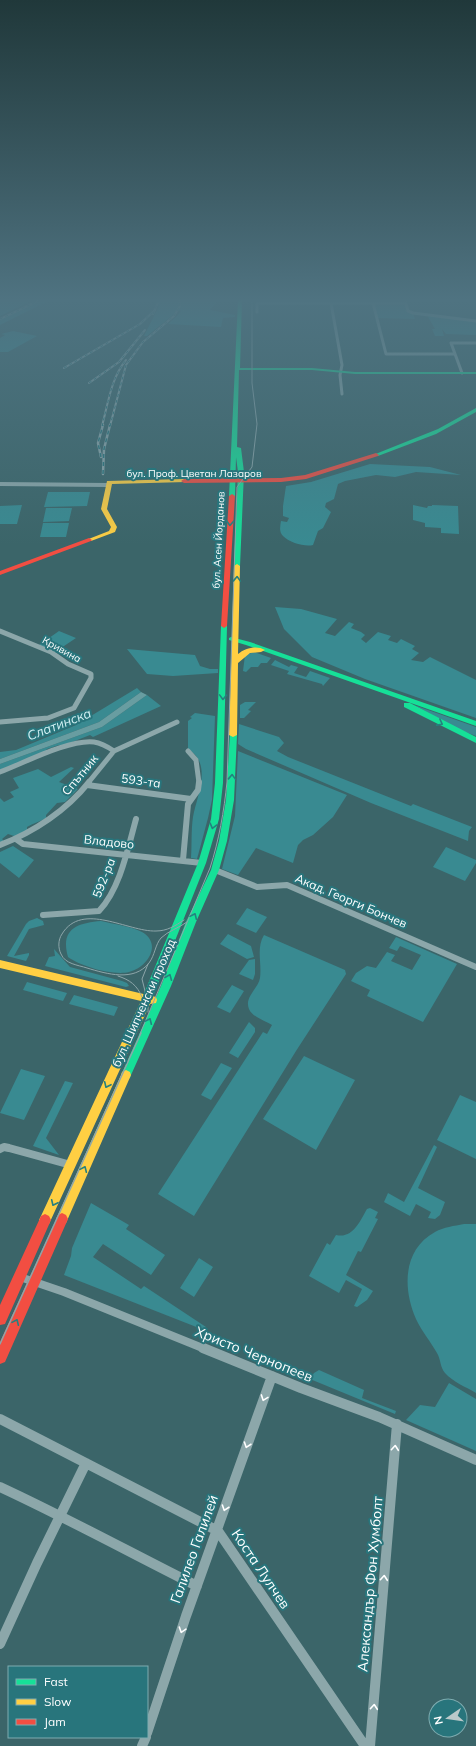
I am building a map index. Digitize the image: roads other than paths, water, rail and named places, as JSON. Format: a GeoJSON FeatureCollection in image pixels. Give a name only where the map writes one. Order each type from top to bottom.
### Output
{"type":"FeatureCollection","features":[{"type":"Feature","properties":{"kind":"main road","name":"бул. Асен Йорданов"},"geometry":{"type":"LineString","coordinates":[[236,639],[236,483],[233,444],[237,381]]}},
{"type":"Feature","properties":{"kind":"main road","name":"бул. Проф. Цветан Лазаров"},"geometry":{"type":"LineString","coordinates":[[108,483],[292,482],[321,476],[391,455],[423,441],[439,430],[476,410]]}},
{"type":"Feature","properties":{"kind":"main road"},"geometry":{"type":"LineString","coordinates":[[0,573],[112,532],[114,527],[104,509],[108,483]]}},
{"type":"Feature","properties":{"kind":"main road","name":"бул. Асен Йорданов"},"geometry":{"type":"LineString","coordinates":[[224,638],[224,607],[227,589],[236,483]]}},
{"type":"Feature","properties":{"kind":"main road"},"geometry":{"type":"LineString","coordinates":[[224,638],[236,639],[476,724]]}},
{"type":"Feature","properties":{"kind":"main road","name":"бул. Шипченски проход"},"geometry":{"type":"LineString","coordinates":[[0,1318],[147,999],[202,863],[215,819],[218,800],[224,638]]}},
{"type":"Feature","properties":{"kind":"main road","name":"бул. Шипченски проход"},"geometry":{"type":"LineString","coordinates":[[0,1357],[158,1001],[214,870],[223,841],[230,800],[236,639]]}},
{"type":"Feature","properties":{"kind":"main road"},"geometry":{"type":"LineString","coordinates":[[236,665],[240,655],[246,651],[271,651]]}},
{"type":"Feature","properties":{"kind":"main road"},"geometry":{"type":"LineString","coordinates":[[381,691],[476,740]]}},
{"type":"Feature","properties":{"kind":"main road"},"geometry":{"type":"LineString","coordinates":[[0,964],[158,1001]]}},
{"type":"Feature","properties":{"kind":"street"},"geometry":{"type":"LineString","coordinates":[[340,381],[342,394]]}},
{"type":"Feature","properties":{"kind":"street"},"geometry":{"type":"LineString","coordinates":[[0,484],[108,483]]}},
{"type":"Feature","properties":{"kind":"street","name":"Кривина"},"geometry":{"type":"LineString","coordinates":[[0,631],[51,652],[68,664],[91,674],[91,678],[74,708],[48,718],[0,722]]}},
{"type":"Feature","properties":{"kind":"street"},"geometry":{"type":"LineString","coordinates":[[0,639],[6,633]]}},
{"type":"Feature","properties":{"kind":"street","name":"Спътник"},"geometry":{"type":"LineString","coordinates":[[0,845],[16,839],[67,807],[114,751],[177,722]]}},
{"type":"Feature","properties":{"kind":"street"},"geometry":{"type":"LineString","coordinates":[[0,772],[53,751],[84,742],[96,743],[114,751]]}},
{"type":"Feature","properties":{"kind":"street"},"geometry":{"type":"LineString","coordinates":[[183,860],[186,818],[191,799],[198,790],[198,768],[196,760],[188,751]]}},
{"type":"Feature","properties":{"kind":"street","name":"593-та"},"geometry":{"type":"LineString","coordinates":[[87,785],[191,799]]}},
{"type":"Feature","properties":{"kind":"street","name":"592-ра"},"geometry":{"type":"LineString","coordinates":[[43,915],[99,911],[104,908],[110,898],[136,819]]}},
{"type":"Feature","properties":{"kind":"street","name":"Владово"},"geometry":{"type":"LineString","coordinates":[[16,839],[23,844],[202,863]]}},
{"type":"Feature","properties":{"kind":"street","name":"Акад. Георги Бончев"},"geometry":{"type":"LineString","coordinates":[[214,870],[257,887],[262,888],[282,884],[287,885],[476,967]]}},
{"type":"Feature","properties":{"kind":"street"},"geometry":{"type":"LineString","coordinates":[[0,1149],[4,1147],[9,1148],[71,1165]]}},
{"type":"Feature","properties":{"kind":"street","name":"Христо Чернопеев"},"geometry":{"type":"LineString","coordinates":[[20,1277],[64,1292],[272,1376],[397,1424],[476,1460]]}},
{"type":"Feature","properties":{"kind":"street","name":"Галилео Галилей"},"geometry":{"type":"LineString","coordinates":[[148,1730],[197,1586],[218,1531],[272,1376]]}},
{"type":"Feature","properties":{"kind":"street","name":"Коста Лулчев"},"geometry":{"type":"LineString","coordinates":[[0,1419],[218,1531],[365,1746]]}},
{"type":"Feature","properties":{"kind":"street","name":"Александър Фон Хумболт"},"geometry":{"type":"LineString","coordinates":[[370,1746],[397,1424]]}},
{"type":"Feature","properties":{"kind":"street"},"geometry":{"type":"LineString","coordinates":[[0,1644],[86,1463]]}},
{"type":"Feature","properties":{"kind":"street"},"geometry":{"type":"LineString","coordinates":[[0,1487],[60,1515],[85,1530],[197,1586]]}},
{"type":"Feature","properties":{"kind":"tram line"},"geometry":{"type":"LineString","coordinates":[[140,1034],[210,868],[219,836],[227,782],[237,487],[252,467],[257,424],[252,381]]}},
{"type":"Feature","properties":{"kind":"tram line"},"geometry":{"type":"LineString","coordinates":[[148,964],[136,973],[128,975],[111,974],[95,970],[72,964],[65,960],[59,949],[59,941],[62,934],[71,924],[81,920],[106,920],[145,930],[160,931],[174,926],[184,920]]}},
{"type":"Feature","properties":{"kind":"tram line"},"geometry":{"type":"LineString","coordinates":[[148,964],[161,938],[187,922]]}},
{"type":"Feature","properties":{"kind":"tram line"},"geometry":{"type":"LineString","coordinates":[[148,964],[142,979],[148,1003],[148,1012]]}},
{"type":"Feature","properties":{"kind":"tram line"},"geometry":{"type":"LineString","coordinates":[[118,976],[133,984],[138,989],[142,997]]}},
{"type":"Feature","properties":{"kind":"tram line"},"geometry":{"type":"LineString","coordinates":[[0,1344],[141,1033]]}},
{"type":"Feature","properties":{"kind":"railway"},"geometry":{"type":"LineString","coordinates":[[102,426],[114,381]]}},
{"type":"Feature","properties":{"kind":"railway"},"geometry":{"type":"LineString","coordinates":[[110,426],[122,381]]}},
{"type":"Feature","properties":{"kind":"railway"},"geometry":{"type":"LineString","coordinates":[[101,457],[98,443],[103,425]]}},
{"type":"Feature","properties":{"kind":"railway"},"geometry":{"type":"LineString","coordinates":[[103,474],[104,449],[110,425]]}},
{"type":"Feature","properties":{"kind":"water label","name":"Слатинска"},"geometry":{"type":"Point","coordinates":[59,724]}}]}
